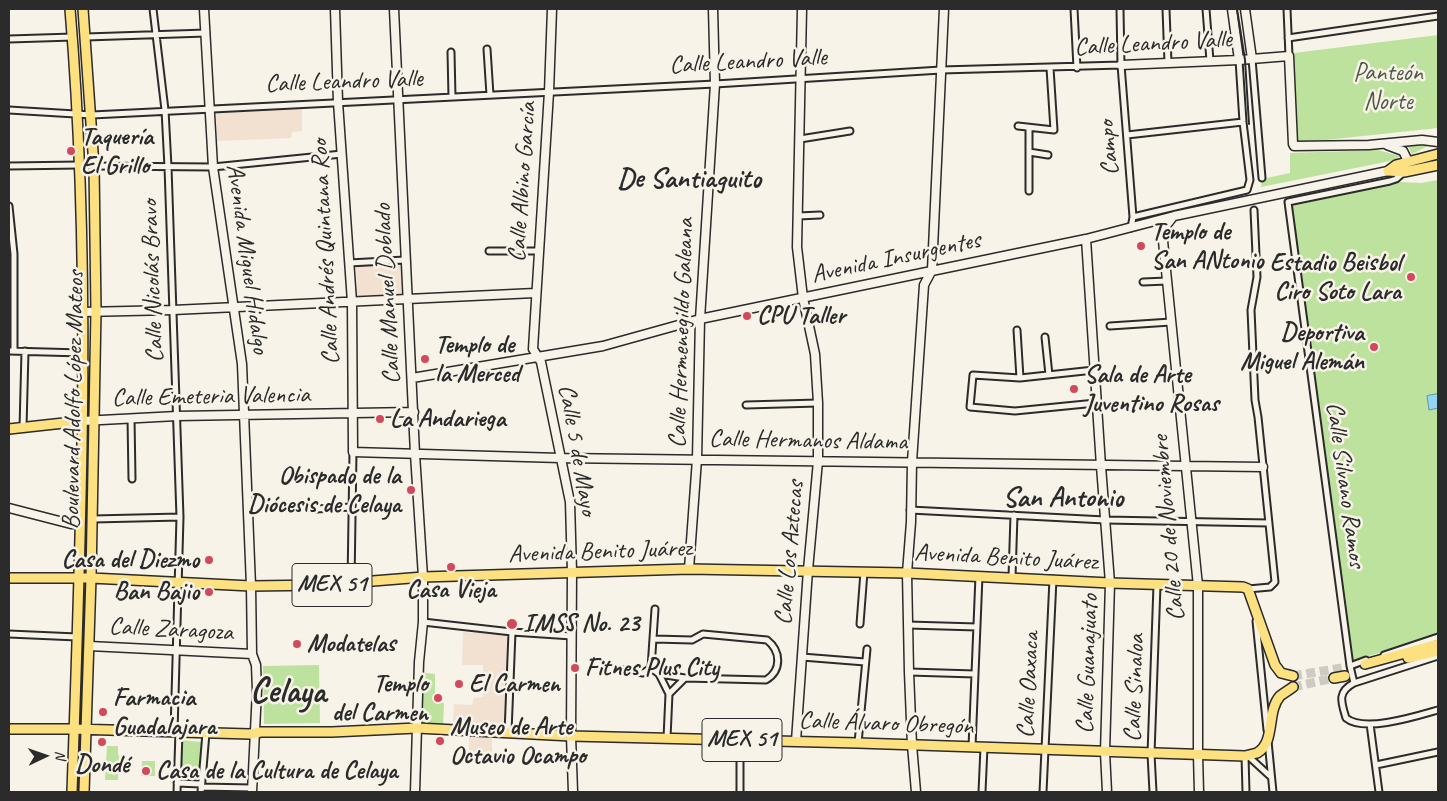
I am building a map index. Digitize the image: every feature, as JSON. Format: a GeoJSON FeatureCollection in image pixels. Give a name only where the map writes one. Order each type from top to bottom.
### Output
{"type":"FeatureCollection","features":[{"type":"Feature","properties":{"kind":"main road","name":"Boulevard Adolfo López Mateos"},"geometry":{"type":"LineString","coordinates":[[70,9],[81,165],[83,312],[72,792]]}},
{"type":"Feature","properties":{"kind":"main road","name":"Boulevard Adolfo López Mateos"},"geometry":{"type":"LineString","coordinates":[[83,9],[92,114],[96,312],[95,420],[84,792]]}},
{"type":"Feature","properties":{"kind":"main road","name":"Avenida Miguel Hidalgo"},"geometry":{"type":"LineString","coordinates":[[204,9],[213,167],[242,364],[252,654],[256,665],[256,734],[252,790]]}},
{"type":"Feature","properties":{"kind":"main road","name":"Calle Andrés Quintana Roo"},"geometry":{"type":"LineString","coordinates":[[335,9],[338,102],[352,302],[353,452]]}},
{"type":"Feature","properties":{"kind":"main road","name":"Calle Manuel Doblado"},"geometry":{"type":"LineString","coordinates":[[394,9],[407,300],[423,577],[423,622],[414,792]]}},
{"type":"Feature","properties":{"kind":"main road","name":"Calle Albino García"},"geometry":{"type":"LineString","coordinates":[[536,356],[532,349],[549,92],[552,9]]}},
{"type":"Feature","properties":{"kind":"main road","name":"Calle Hermenegildo Galeana"},"geometry":{"type":"LineString","coordinates":[[689,568],[697,459],[700,319],[715,84],[713,9]]}},
{"type":"Feature","properties":{"kind":"main road","name":"Calle Los Aztecas"},"geometry":{"type":"LineString","coordinates":[[796,742],[818,461],[818,403],[815,354],[803,298],[797,247],[802,9]]}},
{"type":"Feature","properties":{"kind":"main road"},"geometry":{"type":"LineString","coordinates":[[916,792],[909,672],[907,572],[911,522],[912,462],[924,285],[932,270],[944,9]]}},
{"type":"Feature","properties":{"kind":"main road"},"geometry":{"type":"LineString","coordinates":[[1232,9],[1239,60]]}},
{"type":"Feature","properties":{"kind":"main road"},"geometry":{"type":"LineString","coordinates":[[1245,9],[1252,59]]}},
{"type":"Feature","properties":{"kind":"main road"},"geometry":{"type":"LineString","coordinates":[[1288,56],[1294,146],[1380,144],[1422,140],[1438,142]]}},
{"type":"Feature","properties":{"kind":"main road","name":"Calle Leandro Valle"},"geometry":{"type":"LineString","coordinates":[[1121,65],[1288,56]]}},
{"type":"Feature","properties":{"kind":"main road"},"geometry":{"type":"LineString","coordinates":[[1380,144],[1396,147],[1403,151],[1408,161]]}},
{"type":"Feature","properties":{"kind":"main road"},"geometry":{"type":"LineString","coordinates":[[1388,171],[1396,165],[1438,154]]}},
{"type":"Feature","properties":{"kind":"main road"},"geometry":{"type":"LineString","coordinates":[[1388,171],[1404,172],[1438,165]]}},
{"type":"Feature","properties":{"kind":"main road","name":"Avenida Insurgentes"},"geometry":{"type":"LineString","coordinates":[[412,378],[602,346],[700,319],[1086,239],[1174,216],[1388,171]]}},
{"type":"Feature","properties":{"kind":"main road"},"geometry":{"type":"LineString","coordinates":[[1131,228],[1135,231],[1153,226],[1162,231],[1174,216]]}},
{"type":"Feature","properties":{"kind":"main road","name":"Calle 20 de Noviembre"},"geometry":{"type":"LineString","coordinates":[[1162,231],[1198,586],[1199,792]]}},
{"type":"Feature","properties":{"kind":"main road","name":"Calle Guanajuato"},"geometry":{"type":"LineString","coordinates":[[1086,239],[1100,466],[1110,583],[1105,752],[1107,792]]}},
{"type":"Feature","properties":{"kind":"main road"},"geometry":{"type":"LineString","coordinates":[[83,312],[173,310],[535,293]]}},
{"type":"Feature","properties":{"kind":"main road","name":"Calle 5 de Mayo"},"geometry":{"type":"LineString","coordinates":[[536,356],[540,362],[570,502],[573,792]]}},
{"type":"Feature","properties":{"kind":"main road","name":"Calle Emeteria Valencia"},"geometry":{"type":"LineString","coordinates":[[9,429],[82,420],[177,416],[414,412]]}},
{"type":"Feature","properties":{"kind":"main road","name":"Calle Hermanos Aldama"},"geometry":{"type":"LineString","coordinates":[[353,452],[560,458],[1263,467]]}},
{"type":"Feature","properties":{"kind":"main road"},"geometry":{"type":"LineString","coordinates":[[9,508],[70,524],[79,524]]}},
{"type":"Feature","properties":{"kind":"main road","name":"Avenida Benito Juárez"},"geometry":{"type":"LineString","coordinates":[[91,578],[251,586],[323,585],[423,577],[689,568],[907,572],[1110,583],[1243,587],[1248,589]]}},
{"type":"Feature","properties":{"kind":"main road","name":"MEX 51"},"geometry":{"type":"LineString","coordinates":[[9,578],[91,578]]}},
{"type":"Feature","properties":{"kind":"main road"},"geometry":{"type":"LineString","coordinates":[[1248,589],[1275,665],[1281,672],[1293,676]]}},
{"type":"Feature","properties":{"kind":"main road"},"geometry":{"type":"LineString","coordinates":[[1438,644],[1366,666],[1438,651]]}},
{"type":"Feature","properties":{"kind":"main road","name":"Calle Zaragoza"},"geometry":{"type":"LineString","coordinates":[[89,646],[252,654]]}},
{"type":"Feature","properties":{"kind":"main road"},"geometry":{"type":"LineString","coordinates":[[1334,678],[1345,676]]}},
{"type":"Feature","properties":{"kind":"main road"},"geometry":{"type":"LineString","coordinates":[[1246,756],[1257,752],[1268,739],[1276,704],[1280,697],[1293,687]]}},
{"type":"Feature","properties":{"kind":"main road","name":"MEX 51"},"geometry":{"type":"LineString","coordinates":[[9,728],[256,734]]}},
{"type":"Feature","properties":{"kind":"main road","name":"Calle Álvaro Obregón"},"geometry":{"type":"LineString","coordinates":[[256,734],[417,728],[571,736],[858,743],[1198,756],[1246,756]]}},
{"type":"Feature","properties":{"kind":"street","name":"Calle Nicolás Bravo"},"geometry":{"type":"LineString","coordinates":[[153,9],[165,110],[177,416],[180,517],[177,651],[177,792]]}},
{"type":"Feature","properties":{"kind":"street"},"geometry":{"type":"LineString","coordinates":[[1074,9],[1076,68]]}},
{"type":"Feature","properties":{"kind":"street","name":"Campo"},"geometry":{"type":"LineString","coordinates":[[1120,9],[1121,65],[1133,217],[1131,228]]}},
{"type":"Feature","properties":{"kind":"street"},"geometry":{"type":"LineString","coordinates":[[1166,9],[1168,63]]}},
{"type":"Feature","properties":{"kind":"street"},"geometry":{"type":"LineString","coordinates":[[1206,9],[1210,61]]}},
{"type":"Feature","properties":{"kind":"street"},"geometry":{"type":"LineString","coordinates":[[1287,9],[1288,56]]}},
{"type":"Feature","properties":{"kind":"street"},"geometry":{"type":"LineString","coordinates":[[1288,38],[1436,17],[1433,9]]}},
{"type":"Feature","properties":{"kind":"street"},"geometry":{"type":"LineString","coordinates":[[86,37],[206,34]]}},
{"type":"Feature","properties":{"kind":"street"},"geometry":{"type":"LineString","coordinates":[[9,39],[73,37]]}},
{"type":"Feature","properties":{"kind":"street"},"geometry":{"type":"LineString","coordinates":[[487,49],[490,95]]}},
{"type":"Feature","properties":{"kind":"street"},"geometry":{"type":"LineString","coordinates":[[450,52],[452,98]]}},
{"type":"Feature","properties":{"kind":"street"},"geometry":{"type":"LineString","coordinates":[[1252,59],[1262,178]]}},
{"type":"Feature","properties":{"kind":"street"},"geometry":{"type":"LineString","coordinates":[[1133,217],[1247,190],[1250,180],[1243,122],[1239,60]]}},
{"type":"Feature","properties":{"kind":"street","name":"Calle Leandro Valle"},"geometry":{"type":"LineString","coordinates":[[9,110],[78,115],[452,98],[941,70],[1076,68],[1121,65]]}},
{"type":"Feature","properties":{"kind":"street"},"geometry":{"type":"LineString","coordinates":[[1018,126],[1054,130],[1050,68]]}},
{"type":"Feature","properties":{"kind":"street"},"geometry":{"type":"LineString","coordinates":[[1126,135],[1243,122]]}},
{"type":"Feature","properties":{"kind":"street"},"geometry":{"type":"LineString","coordinates":[[1029,128],[1029,191]]}},
{"type":"Feature","properties":{"kind":"street"},"geometry":{"type":"LineString","coordinates":[[800,139],[850,131]]}},
{"type":"Feature","properties":{"kind":"street"},"geometry":{"type":"LineString","coordinates":[[1029,152],[1048,155]]}},
{"type":"Feature","properties":{"kind":"street"},"geometry":{"type":"LineString","coordinates":[[94,166],[213,167],[342,154]]}},
{"type":"Feature","properties":{"kind":"street"},"geometry":{"type":"LineString","coordinates":[[9,166],[81,165]]}},
{"type":"Feature","properties":{"kind":"street","name":"Calle Silvano Ramos"},"geometry":{"type":"LineString","coordinates":[[1354,684],[1350,666],[1288,202],[1390,181],[1396,179],[1404,172]]}},
{"type":"Feature","properties":{"kind":"street"},"geometry":{"type":"LineString","coordinates":[[9,206],[14,254],[11,351],[82,353]]}},
{"type":"Feature","properties":{"kind":"street"},"geometry":{"type":"LineString","coordinates":[[1248,589],[1270,586],[1275,582],[1255,400],[1251,310],[1257,277],[1254,210]]}},
{"type":"Feature","properties":{"kind":"street"},"geometry":{"type":"LineString","coordinates":[[798,216],[820,214]]}},
{"type":"Feature","properties":{"kind":"street"},"geometry":{"type":"LineString","coordinates":[[489,251],[538,251]]}},
{"type":"Feature","properties":{"kind":"street"},"geometry":{"type":"LineString","coordinates":[[349,263],[405,260]]}},
{"type":"Feature","properties":{"kind":"street"},"geometry":{"type":"LineString","coordinates":[[1143,282],[1167,281]]}},
{"type":"Feature","properties":{"kind":"street"},"geometry":{"type":"LineString","coordinates":[[1110,326],[1171,322]]}},
{"type":"Feature","properties":{"kind":"street"},"geometry":{"type":"LineString","coordinates":[[1017,330],[1020,378]]}},
{"type":"Feature","properties":{"kind":"street"},"geometry":{"type":"LineString","coordinates":[[1045,336],[1049,375]]}},
{"type":"Feature","properties":{"kind":"street"},"geometry":{"type":"LineString","coordinates":[[23,428],[25,352]]}},
{"type":"Feature","properties":{"kind":"street"},"geometry":{"type":"LineString","coordinates":[[1094,370],[1020,378],[972,375],[970,407],[1015,411],[1096,403]]}},
{"type":"Feature","properties":{"kind":"street"},"geometry":{"type":"LineString","coordinates":[[746,405],[818,403]]}},
{"type":"Feature","properties":{"kind":"street"},"geometry":{"type":"LineString","coordinates":[[131,418],[132,479]]}},
{"type":"Feature","properties":{"kind":"street","name":"Calle Andrés Quintana Roo"},"geometry":{"type":"LineString","coordinates":[[351,583],[353,452]]}},
{"type":"Feature","properties":{"kind":"street"},"geometry":{"type":"LineString","coordinates":[[316,509],[351,507]]}},
{"type":"Feature","properties":{"kind":"street"},"geometry":{"type":"LineString","coordinates":[[910,510],[1104,520],[1269,523]]}},
{"type":"Feature","properties":{"kind":"street"},"geometry":{"type":"LineString","coordinates":[[1012,577],[1014,516]]}},
{"type":"Feature","properties":{"kind":"street"},"geometry":{"type":"LineString","coordinates":[[92,519],[180,517]]}},
{"type":"Feature","properties":{"kind":"street"},"geometry":{"type":"LineString","coordinates":[[860,624],[864,571]]}},
{"type":"Feature","properties":{"kind":"street"},"geometry":{"type":"LineString","coordinates":[[972,747],[979,576]]}},
{"type":"Feature","properties":{"kind":"street","name":"Calle Oaxaca"},"geometry":{"type":"LineString","coordinates":[[1043,792],[1053,579]]}},
{"type":"Feature","properties":{"kind":"street","name":"Calle Sinaloa"},"geometry":{"type":"LineString","coordinates":[[1153,792],[1151,754],[1157,584]]}},
{"type":"Feature","properties":{"kind":"street"},"geometry":{"type":"LineString","coordinates":[[652,668],[655,609]]}},
{"type":"Feature","properties":{"kind":"street"},"geometry":{"type":"LineString","coordinates":[[1255,609],[1273,792]]}},
{"type":"Feature","properties":{"kind":"street"},"geometry":{"type":"LineString","coordinates":[[423,622],[512,632],[572,636]]}},
{"type":"Feature","properties":{"kind":"street"},"geometry":{"type":"LineString","coordinates":[[908,625],[977,627]]}},
{"type":"Feature","properties":{"kind":"street"},"geometry":{"type":"LineString","coordinates":[[508,733],[512,632]]}},
{"type":"Feature","properties":{"kind":"street","name":"Calle Zaragoza"},"geometry":{"type":"LineString","coordinates":[[9,634],[77,636]]}},
{"type":"Feature","properties":{"kind":"street"},"geometry":{"type":"LineString","coordinates":[[654,639],[692,640],[703,634],[767,640],[773,645],[777,653],[777,670],[766,680],[684,678],[659,674]]}},
{"type":"Feature","properties":{"kind":"street"},"geometry":{"type":"LineString","coordinates":[[1350,666],[1438,637]]}},
{"type":"Feature","properties":{"kind":"street"},"geometry":{"type":"LineString","coordinates":[[858,743],[867,649]]}},
{"type":"Feature","properties":{"kind":"street"},"geometry":{"type":"LineString","coordinates":[[1438,656],[1354,684],[1344,691],[1342,696],[1342,705],[1346,718],[1355,723],[1370,724],[1438,710]]}},
{"type":"Feature","properties":{"kind":"street"},"geometry":{"type":"LineString","coordinates":[[802,658],[866,662]]}},
{"type":"Feature","properties":{"kind":"street"},"geometry":{"type":"LineString","coordinates":[[623,670],[643,673],[652,668]]}},
{"type":"Feature","properties":{"kind":"street"},"geometry":{"type":"LineString","coordinates":[[652,668],[659,674],[669,694],[667,738]]}},
{"type":"Feature","properties":{"kind":"street"},"geometry":{"type":"LineString","coordinates":[[909,672],[975,674]]}},
{"type":"Feature","properties":{"kind":"street"},"geometry":{"type":"LineString","coordinates":[[669,694],[684,678]]}},
{"type":"Feature","properties":{"kind":"street"},"geometry":{"type":"LineString","coordinates":[[1370,724],[1379,792]]}},
{"type":"Feature","properties":{"kind":"street"},"geometry":{"type":"LineString","coordinates":[[201,788],[206,733]]}},
{"type":"Feature","properties":{"kind":"street"},"geometry":{"type":"LineString","coordinates":[[740,740],[740,792]]}},
{"type":"Feature","properties":{"kind":"street"},"geometry":{"type":"LineString","coordinates":[[982,792],[984,747]]}},
{"type":"Feature","properties":{"kind":"street"},"geometry":{"type":"LineString","coordinates":[[1376,765],[1438,752]]}},
{"type":"Feature","properties":{"kind":"street"},"geometry":{"type":"LineString","coordinates":[[1246,756],[1271,777]]}},
{"type":"Feature","properties":{"kind":"street"},"geometry":{"type":"LineString","coordinates":[[1246,756],[1246,792]]}},
{"type":"Feature","properties":{"kind":"street"},"geometry":{"type":"LineString","coordinates":[[178,783],[201,788],[252,790]]}},
{"type":"Feature","properties":{"kind":"shaded area"},"geometry":{"type":"Polygon","coordinates":[[[302,107],[302,131],[292,132],[291,138],[217,141],[216,110],[302,107]]]}},
{"type":"Feature","properties":{"kind":"shaded area"},"geometry":{"type":"Polygon","coordinates":[[[401,264],[402,294],[357,296],[356,267],[401,264]]]}},
{"type":"Feature","properties":{"kind":"shaded area"},"geometry":{"type":"Polygon","coordinates":[[[463,632],[507,635],[504,727],[453,726],[454,704],[472,705],[474,698],[483,697],[483,665],[462,665],[463,632]]]}},
{"type":"Feature","properties":{"kind":"shaded area"},"geometry":{"type":"Polygon","coordinates":[[[469,734],[492,735],[492,762],[469,762],[469,734]]]}},
{"type":"Feature","properties":{"kind":"green space","name":"Panteón Norte"},"geometry":{"type":"Polygon","coordinates":[[[1438,35],[1438,128],[1298,143],[1293,125],[1294,53],[1438,35]]]}},
{"type":"Feature","properties":{"kind":"green space"},"geometry":{"type":"Polygon","coordinates":[[[1436,142],[1412,154],[1406,143],[1436,142]]]}},
{"type":"Feature","properties":{"kind":"green space"},"geometry":{"type":"Polygon","coordinates":[[[1378,150],[1400,156],[1395,160],[1261,187],[1262,179],[1290,173],[1290,153],[1378,150]]]}},
{"type":"Feature","properties":{"kind":"green space","name":"Deportiva Miguel Alemán"},"geometry":{"type":"Polygon","coordinates":[[[1438,180],[1438,634],[1353,661],[1291,206],[1400,182],[1421,183],[1438,180]]]}},
{"type":"Feature","properties":{"kind":"green space"},"geometry":{"type":"Polygon","coordinates":[[[319,665],[320,723],[264,724],[263,666],[319,665]]]}},
{"type":"Feature","properties":{"kind":"green space"},"geometry":{"type":"Polygon","coordinates":[[[425,673],[435,674],[435,703],[444,703],[443,725],[421,723],[425,673]]]}},
{"type":"Feature","properties":{"kind":"green space"},"geometry":{"type":"Polygon","coordinates":[[[182,740],[202,742],[199,778],[180,778],[182,740]]]}},
{"type":"Feature","properties":{"kind":"green space"},"geometry":{"type":"Polygon","coordinates":[[[107,746],[118,746],[118,780],[105,780],[107,746]]]}},
{"type":"Feature","properties":{"kind":"green space"},"geometry":{"type":"Polygon","coordinates":[[[142,761],[155,761],[155,776],[141,776],[142,761]]]}},
{"type":"Feature","properties":{"kind":"water"},"geometry":{"type":"Polygon","coordinates":[[[1438,394],[1438,408],[1429,410],[1427,396],[1438,394]]]}},
{"type":"Feature","properties":{"kind":"tunnel"},"geometry":{"type":"LineString","coordinates":[[1293,676],[1365,664]]}},
{"type":"Feature","properties":{"kind":"tunnel"},"geometry":{"type":"LineString","coordinates":[[1293,687],[1334,678]]}},
{"type":"Feature","properties":{"kind":"railway"},"geometry":{"type":"LineString","coordinates":[[1237,9],[1245,60],[1249,124]]}},
{"type":"Feature","properties":{"kind":"place","name":"Taquería El Grillo"},"geometry":{"type":"Point","coordinates":[71,151]}},
{"type":"Feature","properties":{"kind":"place","name":"Templo de San ANtonio"},"geometry":{"type":"Point","coordinates":[1141,246]}},
{"type":"Feature","properties":{"kind":"place","name":"Estadio Beisbol Ciro Soto Lara"},"geometry":{"type":"Point","coordinates":[1411,277]}},
{"type":"Feature","properties":{"kind":"place","name":"CPU Taller"},"geometry":{"type":"Point","coordinates":[747,316]}},
{"type":"Feature","properties":{"kind":"place","name":"Deportiva Miguel Alemán"},"geometry":{"type":"Point","coordinates":[1374,347]}},
{"type":"Feature","properties":{"kind":"place","name":"Templo de la Merced"},"geometry":{"type":"Point","coordinates":[425,359]}},
{"type":"Feature","properties":{"kind":"place","name":"Sala de Arte Juventino Rosas"},"geometry":{"type":"Point","coordinates":[1074,389]}},
{"type":"Feature","properties":{"kind":"place","name":"La Andariega"},"geometry":{"type":"Point","coordinates":[380,419]}},
{"type":"Feature","properties":{"kind":"place","name":"Obispado de la Diócesis de Celaya"},"geometry":{"type":"Point","coordinates":[411,490]}},
{"type":"Feature","properties":{"kind":"place","name":"Casa del Diezmo"},"geometry":{"type":"Point","coordinates":[209,560]}},
{"type":"Feature","properties":{"kind":"place","name":"Casa Vieja"},"geometry":{"type":"Point","coordinates":[451,567]}},
{"type":"Feature","properties":{"kind":"place","name":"Ban Bajio"},"geometry":{"type":"Point","coordinates":[209,592]}},
{"type":"Feature","properties":{"kind":"place","name":"IMSS No. 23"},"geometry":{"type":"Point","coordinates":[512,624]}},
{"type":"Feature","properties":{"kind":"place","name":"Modatelas"},"geometry":{"type":"Point","coordinates":[297,644]}},
{"type":"Feature","properties":{"kind":"place","name":"Fitnes Plus City"},"geometry":{"type":"Point","coordinates":[575,668]}},
{"type":"Feature","properties":{"kind":"place","name":"El Carmen"},"geometry":{"type":"Point","coordinates":[459,684]}},
{"type":"Feature","properties":{"kind":"place","name":"Templo del Carmen"},"geometry":{"type":"Point","coordinates":[438,698]}},
{"type":"Feature","properties":{"kind":"place","name":"Farmacia Guadalajara"},"geometry":{"type":"Point","coordinates":[103,712]}},
{"type":"Feature","properties":{"kind":"place","name":"Museo de Arte Octavio Ocampo"},"geometry":{"type":"Point","coordinates":[440,741]}},
{"type":"Feature","properties":{"kind":"place","name":"Dondé"},"geometry":{"type":"Point","coordinates":[102,742]}},
{"type":"Feature","properties":{"kind":"place","name":"Casa de la Cultura de Celaya"},"geometry":{"type":"Point","coordinates":[146,771]}},
{"type":"Feature","properties":{"kind":"district","name":"De Santiaguito"},"geometry":{"type":"Point","coordinates":[689,180]}},
{"type":"Feature","properties":{"kind":"district","name":"San Antonio"},"geometry":{"type":"Point","coordinates":[1063,499]}},
{"type":"Feature","properties":{"kind":"district","name":"Celaya"},"geometry":{"type":"Point","coordinates":[288,693]}}]}
